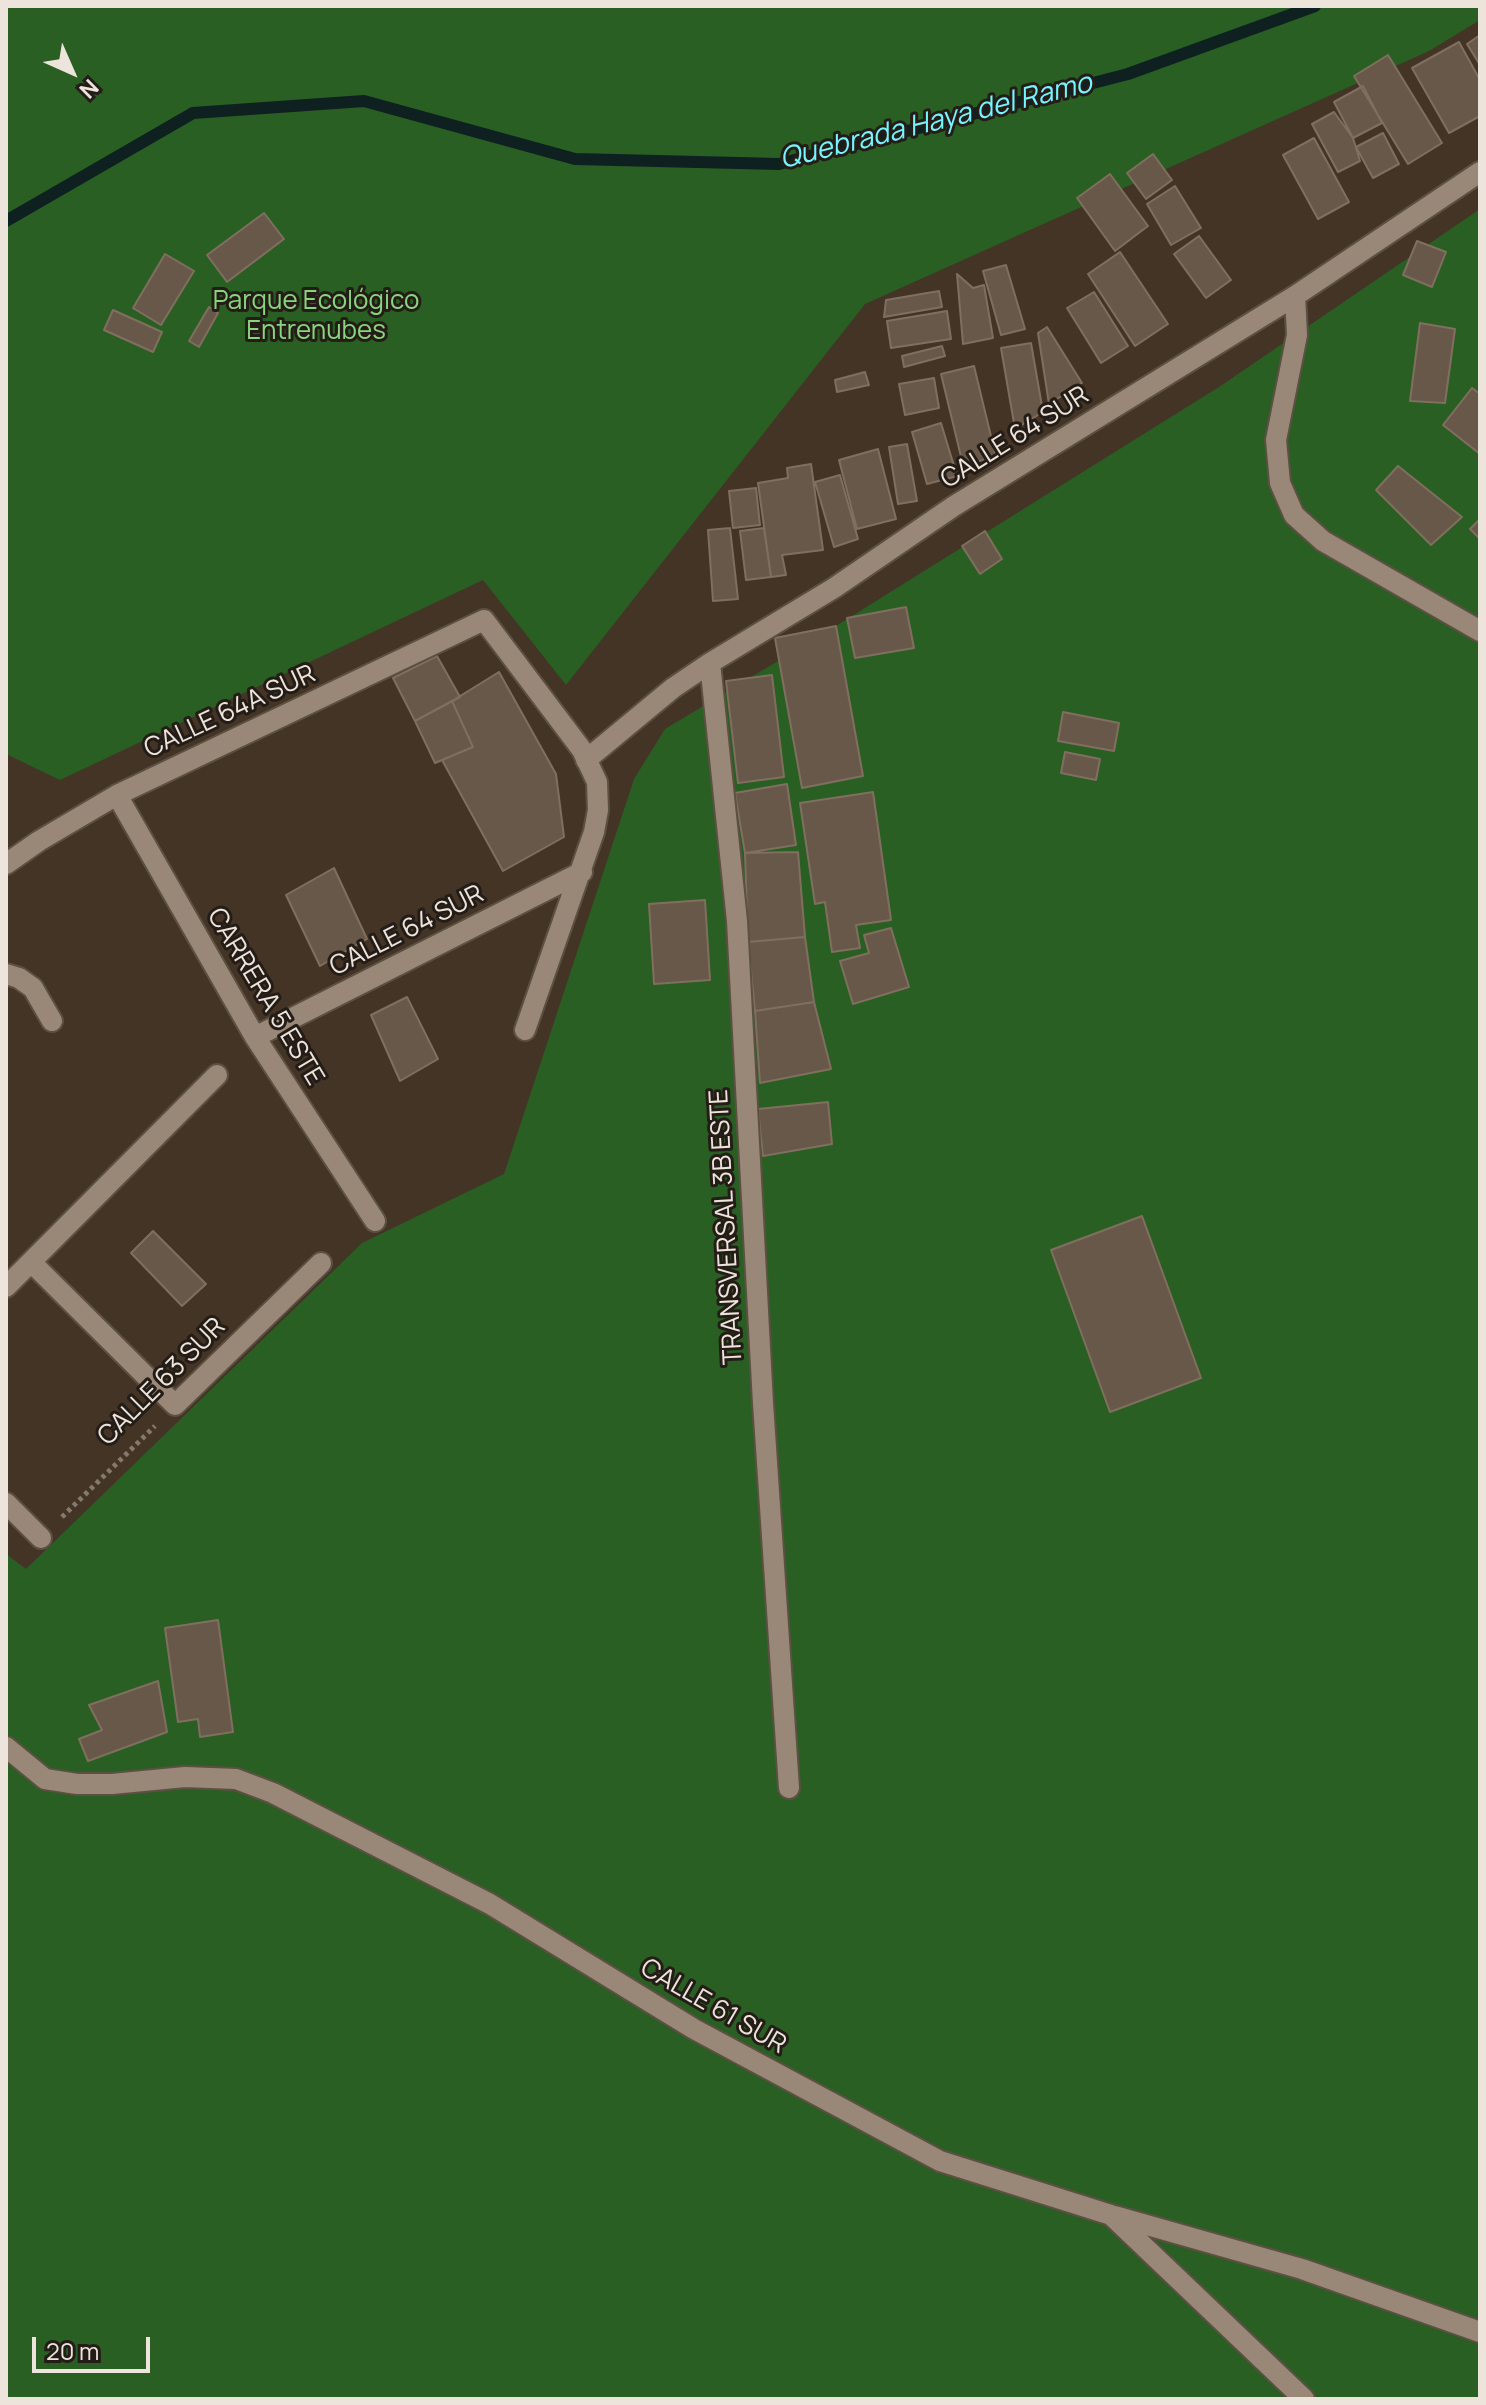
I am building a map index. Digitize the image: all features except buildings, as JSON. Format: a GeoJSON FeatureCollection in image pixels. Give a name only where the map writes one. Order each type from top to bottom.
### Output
{"type":"FeatureCollection","features":[{"type":"Feature","properties":{"kind":"street","name":"CALLE 64 SUR"},"geometry":{"type":"LineString","coordinates":[[586,760],[673,688],[710,663],[834,588],[954,506],[1295,296],[1480,172]]}},
{"type":"Feature","properties":{"kind":"street"},"geometry":{"type":"LineString","coordinates":[[1295,296],[1297,335],[1276,440],[1280,483],[1294,515],[1323,541],[1480,631]]}},
{"type":"Feature","properties":{"kind":"street","name":"CALLE 64A SUR"},"geometry":{"type":"LineString","coordinates":[[6,864],[117,795],[484,620],[582,750],[586,760]]}},
{"type":"Feature","properties":{"kind":"street","name":"TRANSVERSAL 3B ESTE"},"geometry":{"type":"LineString","coordinates":[[710,663],[737,921],[763,1403],[789,1788]]}},
{"type":"Feature","properties":{"kind":"street"},"geometry":{"type":"LineString","coordinates":[[525,1030],[594,832],[598,810],[597,782],[586,760]]}},
{"type":"Feature","properties":{"kind":"street","name":"CARRERA 5 ESTE"},"geometry":{"type":"LineString","coordinates":[[117,795],[255,1037],[375,1221]]}},
{"type":"Feature","properties":{"kind":"street","name":"CALLE 64 SUR"},"geometry":{"type":"LineString","coordinates":[[255,1037],[582,872]]}},
{"type":"Feature","properties":{"kind":"street"},"geometry":{"type":"LineString","coordinates":[[6,974],[19,978],[33,988],[52,1021]]}},
{"type":"Feature","properties":{"kind":"street"},"geometry":{"type":"LineString","coordinates":[[6,1287],[217,1075]]}},
{"type":"Feature","properties":{"kind":"street"},"geometry":{"type":"LineString","coordinates":[[31,1262],[175,1405]]}},
{"type":"Feature","properties":{"kind":"street","name":"CALLE 63 SUR"},"geometry":{"type":"LineString","coordinates":[[175,1405],[321,1263]]}},
{"type":"Feature","properties":{"kind":"street"},"geometry":{"type":"LineString","coordinates":[[6,1503],[41,1538]]}},
{"type":"Feature","properties":{"kind":"street","name":"CALLE 61 SUR"},"geometry":{"type":"LineString","coordinates":[[6,1747],[45,1779],[100,1784],[185,1777],[236,1779],[273,1793],[490,1904],[694,2029],[940,2161],[1111,2215],[1304,2399]]}},
{"type":"Feature","properties":{"kind":"street"},"geometry":{"type":"LineString","coordinates":[[1111,2215],[1302,2269],[1480,2332]]}},
{"type":"Feature","properties":{"kind":"path","name":"CALLE 63 SUR"},"geometry":{"type":"LineString","coordinates":[[41,1538],[175,1405]]}},
{"type":"Feature","properties":{"kind":"green space","name":"Parque Ecológico Entrenubes"},"geometry":{"type":"Polygon","coordinates":[[[6,6],[1480,6],[1480,20],[1429,51],[865,304],[566,685],[483,580],[60,780],[6,754],[6,6]]]}},
{"type":"Feature","properties":{"kind":"green space"},"geometry":{"type":"Polygon","coordinates":[[[1480,209],[1480,2399],[6,2399],[6,1554],[26,1569],[362,1243],[504,1174],[634,779],[665,729],[1219,387],[1480,209]]]}},
{"type":"Feature","properties":{"kind":"waterway","name":"Quebrada Haya del Ramo"},"geometry":{"type":"LineString","coordinates":[[6,221],[193,113],[364,101],[575,159],[779,164],[1128,74],[1315,6]]}}]}
